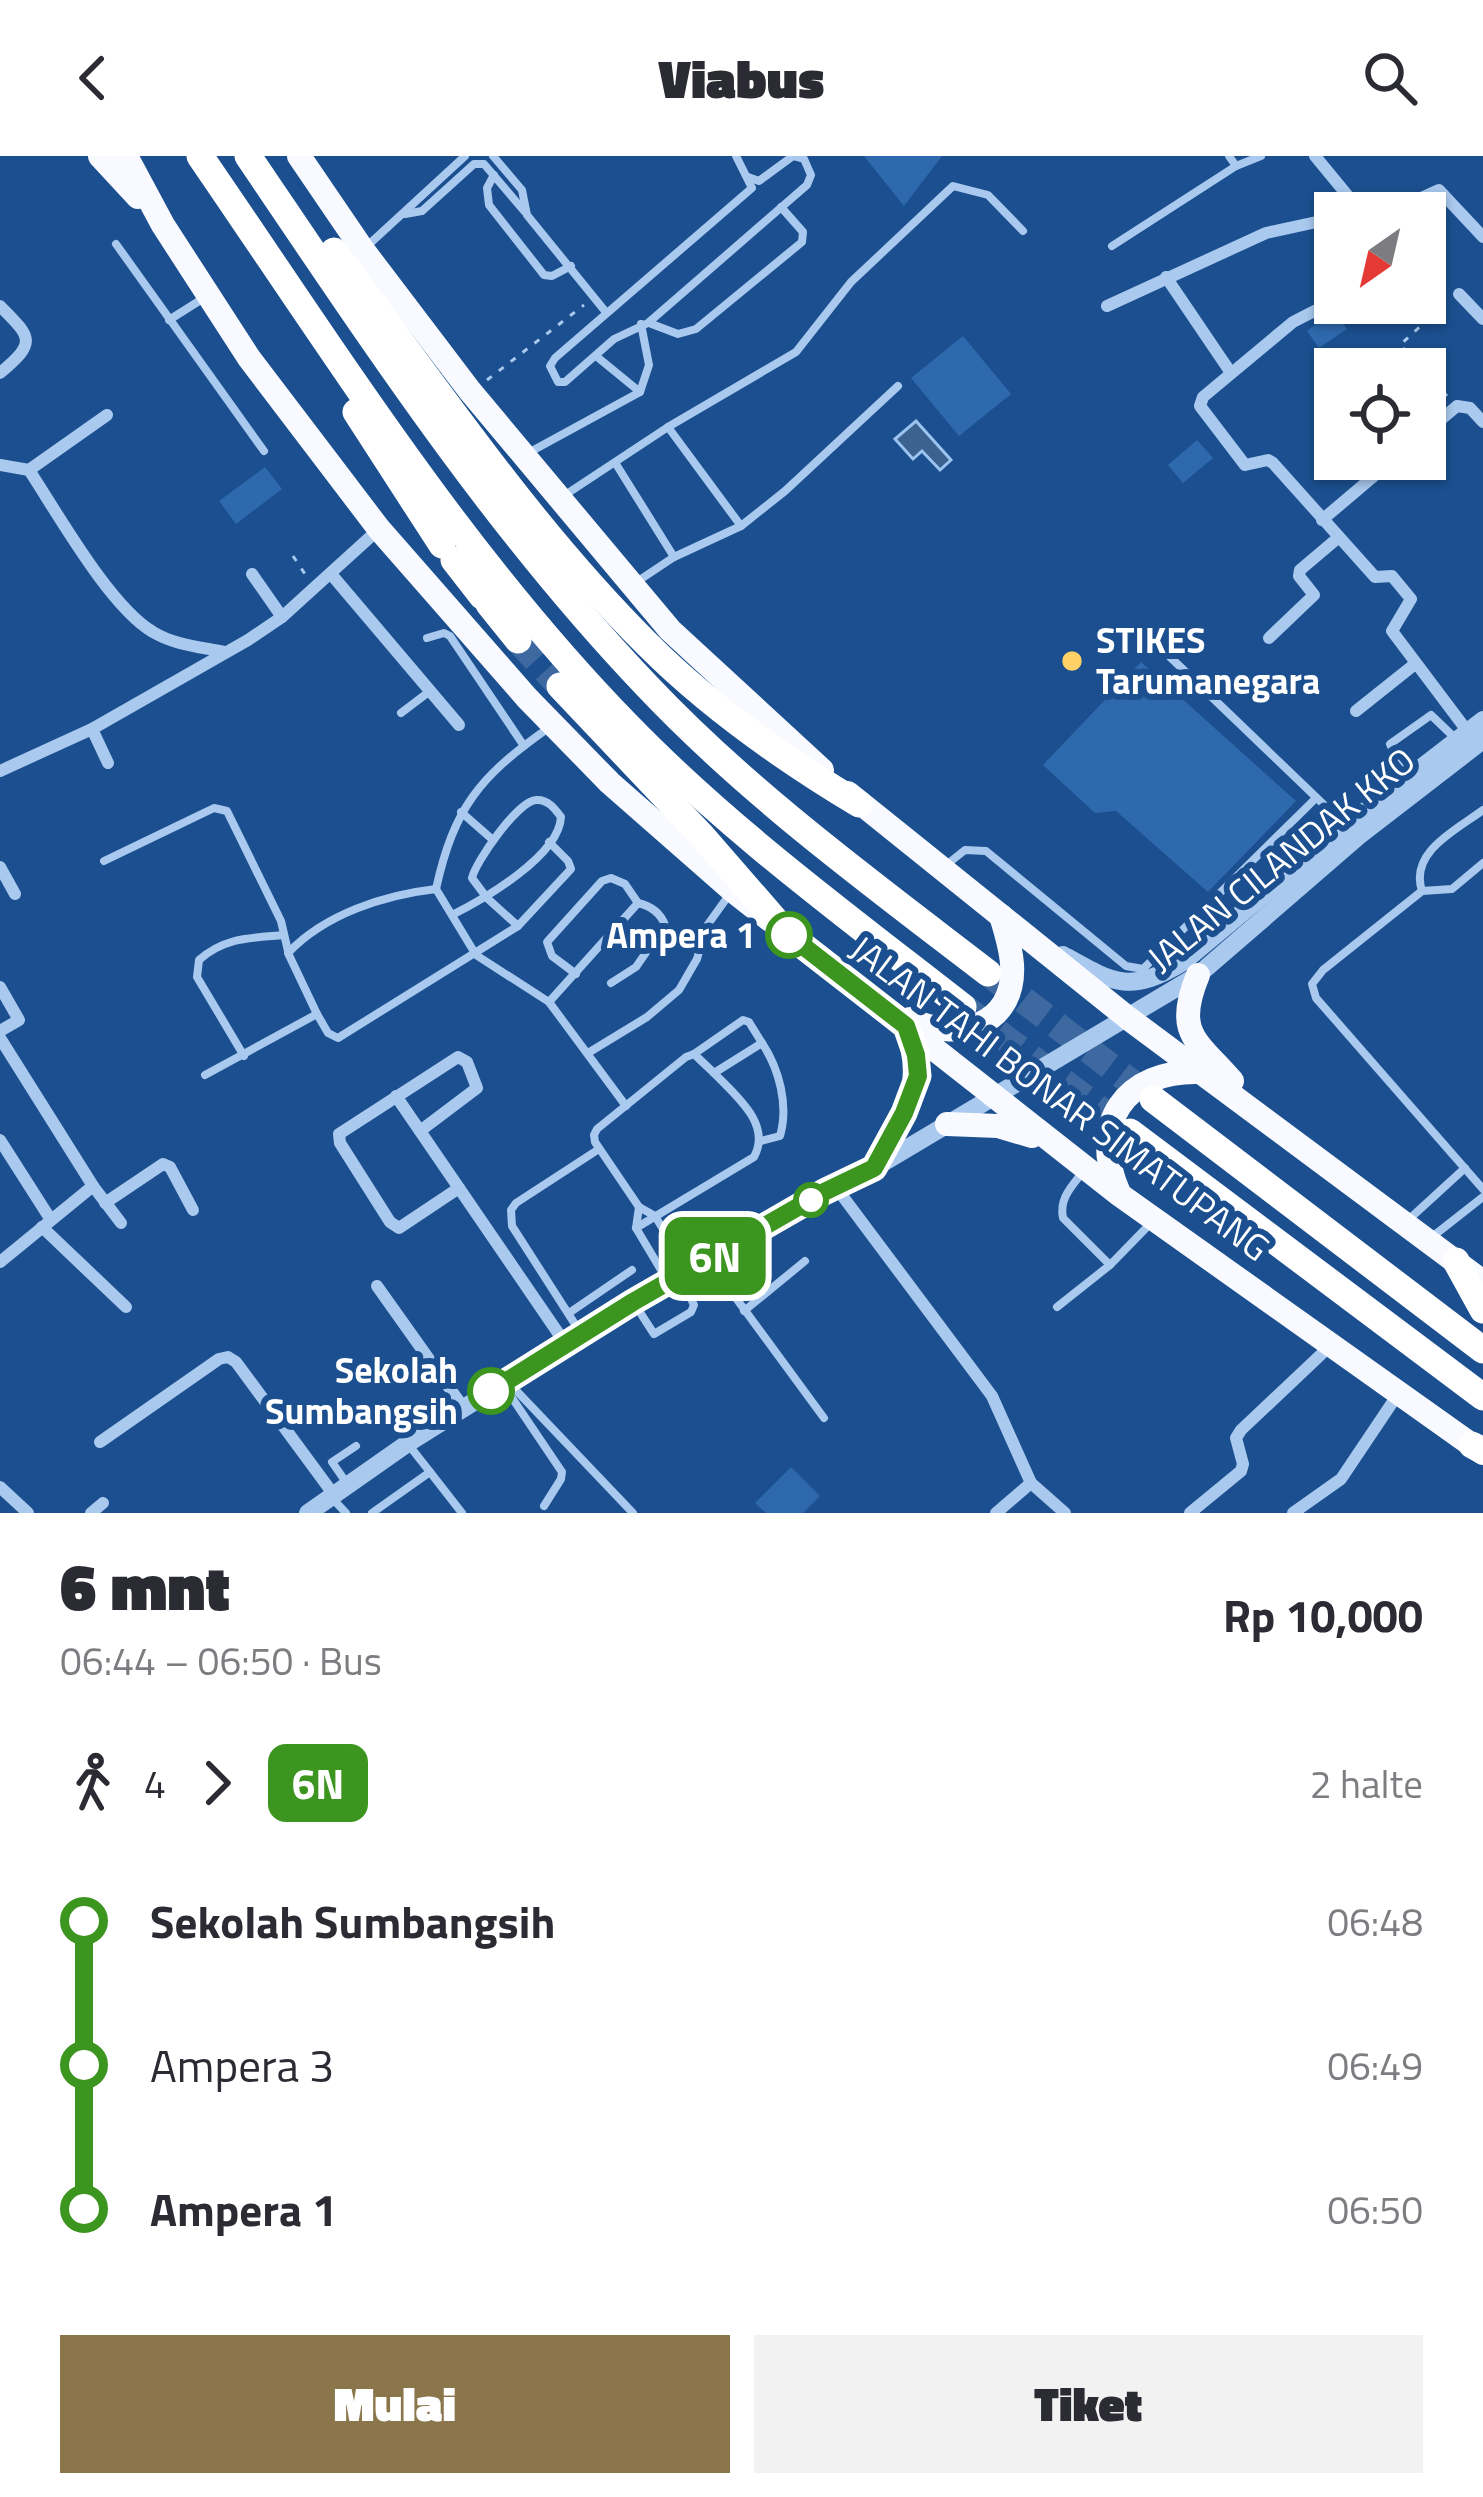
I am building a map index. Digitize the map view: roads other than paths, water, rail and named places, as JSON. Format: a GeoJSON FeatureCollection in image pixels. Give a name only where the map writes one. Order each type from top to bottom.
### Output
{"type":"FeatureCollection","features":[{"type":"Feature","properties":{"kind":"highway"},"geometry":{"type":"LineString","coordinates":[[100,156],[164,226]]}},
{"type":"Feature","properties":{"kind":"highway","name":"JALAN TAHI BONAR SIMATUPANG"},"geometry":{"type":"LineString","coordinates":[[126,156],[164,226],[249,358],[379,529],[553,724],[727,897],[789,935],[1120,1195],[1479,1452]]}},
{"type":"Feature","properties":{"kind":"highway"},"geometry":{"type":"LineString","coordinates":[[196,156],[231,226],[448,552],[518,640]]}},
{"type":"Feature","properties":{"kind":"highway"},"geometry":{"type":"LineString","coordinates":[[196,156],[471,544],[548,639],[701,796],[790,872],[963,1006]]}},
{"type":"Feature","properties":{"kind":"highway"},"geometry":{"type":"LineString","coordinates":[[248,156],[440,432],[572,604],[722,758],[814,837],[988,973]]}},
{"type":"Feature","properties":{"kind":"highway"},"geometry":{"type":"LineString","coordinates":[[264,156],[490,460],[602,596],[686,680],[794,765],[860,803]]}},
{"type":"Feature","properties":{"kind":"highway"},"geometry":{"type":"LineString","coordinates":[[299,156],[470,391],[707,668],[860,803],[1128,1018],[1427,1240],[1473,1269],[1483,1310]]}},
{"type":"Feature","properties":{"kind":"highway"},"geometry":{"type":"LineString","coordinates":[[560,686],[789,935]]}},
{"type":"Feature","properties":{"kind":"highway"},"geometry":{"type":"LineString","coordinates":[[874,1001],[944,1032],[977,1026],[1009,990],[1011,924]]}},
{"type":"Feature","properties":{"kind":"highway"},"geometry":{"type":"LineString","coordinates":[[1198,975],[1186,1003],[1191,1033],[1257,1113]]}},
{"type":"Feature","properties":{"kind":"highway"},"geometry":{"type":"LineString","coordinates":[[874,1168],[918,1076],[906,1026]]}},
{"type":"Feature","properties":{"kind":"highway"},"geometry":{"type":"LineString","coordinates":[[1120,1195],[1108,1168],[1106,1142],[1113,1116],[1128,1095],[1149,1079],[1174,1071],[1201,1072]]}},
{"type":"Feature","properties":{"kind":"highway"},"geometry":{"type":"LineString","coordinates":[[1153,1099],[1483,1350]]}},
{"type":"Feature","properties":{"kind":"highway"},"geometry":{"type":"LineString","coordinates":[[947,1124],[998,1126],[1057,1146]]}},
{"type":"Feature","properties":{"kind":"highway"},"geometry":{"type":"LineString","coordinates":[[1130,1132],[1483,1397]]}},
{"type":"Feature","properties":{"kind":"street"},"geometry":{"type":"LineString","coordinates":[[1315,156],[1344,192]]}},
{"type":"Feature","properties":{"kind":"street"},"geometry":{"type":"LineString","coordinates":[[1446,197],[1483,237]]}},
{"type":"Feature","properties":{"kind":"street"},"geometry":{"type":"LineString","coordinates":[[1108,305],[1266,233],[1314,223]]}},
{"type":"Feature","properties":{"kind":"street"},"geometry":{"type":"LineString","coordinates":[[1166,277],[1231,373]]}},
{"type":"Feature","properties":{"kind":"street"},"geometry":{"type":"LineString","coordinates":[[1459,294],[1483,319]]}},
{"type":"Feature","properties":{"kind":"street"},"geometry":{"type":"LineString","coordinates":[[0,306],[23,329],[28,344],[0,373]]}},
{"type":"Feature","properties":{"kind":"street"},"geometry":{"type":"LineString","coordinates":[[1314,312],[1293,322],[1200,402],[1245,465],[1268,460],[1375,578],[1391,576],[1411,599],[1393,632],[1474,736]]}},
{"type":"Feature","properties":{"kind":"street"},"geometry":{"type":"LineString","coordinates":[[1446,419],[1483,393]]}},
{"type":"Feature","properties":{"kind":"street"},"geometry":{"type":"LineString","coordinates":[[1464,407],[1483,422]]}},
{"type":"Feature","properties":{"kind":"street"},"geometry":{"type":"LineString","coordinates":[[0,465],[29,470],[107,415]]}},
{"type":"Feature","properties":{"kind":"street"},"geometry":{"type":"LineString","coordinates":[[29,470],[136,620],[171,640],[226,652]]}},
{"type":"Feature","properties":{"kind":"street"},"geometry":{"type":"LineString","coordinates":[[1322,520],[1369,480]]}},
{"type":"Feature","properties":{"kind":"street"},"geometry":{"type":"LineString","coordinates":[[0,771],[92,729],[282,617],[379,529]]}},
{"type":"Feature","properties":{"kind":"street"},"geometry":{"type":"LineString","coordinates":[[1269,638],[1314,595],[1299,576],[1300,570],[1339,537]]}},
{"type":"Feature","properties":{"kind":"street"},"geometry":{"type":"LineString","coordinates":[[252,574],[282,617]]}},
{"type":"Feature","properties":{"kind":"street"},"geometry":{"type":"LineString","coordinates":[[331,574],[459,725]]}},
{"type":"Feature","properties":{"kind":"street"},"geometry":{"type":"LineString","coordinates":[[1356,711],[1415,664]]}},
{"type":"Feature","properties":{"kind":"street"},"geometry":{"type":"LineString","coordinates":[[92,729],[108,763]]}},
{"type":"Feature","properties":{"kind":"street","name":"JALAN CILANDAK KKO"},"geometry":{"type":"LineString","coordinates":[[308,1513],[463,1407],[633,1302],[874,1168],[1198,975],[1474,736]]}},
{"type":"Feature","properties":{"kind":"street","name":"JALAN CILANDAK KKO"},"geometry":{"type":"LineString","coordinates":[[1011,924],[1094,971],[1120,981],[1145,983],[1183,962],[1407,779],[1430,771]]}},
{"type":"Feature","properties":{"kind":"street"},"geometry":{"type":"LineString","coordinates":[[0,867],[15,894]]}},
{"type":"Feature","properties":{"kind":"street"},"geometry":{"type":"LineString","coordinates":[[0,987],[19,1020],[0,1035],[121,1223]]}},
{"type":"Feature","properties":{"kind":"street"},"geometry":{"type":"LineString","coordinates":[[420,1131],[477,1088],[466,1062],[458,1057],[339,1134],[340,1143],[390,1222],[399,1228],[459,1189]]}},
{"type":"Feature","properties":{"kind":"street"},"geometry":{"type":"LineString","coordinates":[[396,1096],[459,1189],[575,1341]]}},
{"type":"Feature","properties":{"kind":"street"},"geometry":{"type":"LineString","coordinates":[[0,1140],[47,1223],[126,1307]]}},
{"type":"Feature","properties":{"kind":"street"},"geometry":{"type":"LineString","coordinates":[[105,1203],[163,1164],[170,1167],[193,1210]]}},
{"type":"Feature","properties":{"kind":"street"},"geometry":{"type":"LineString","coordinates":[[0,1262],[93,1186]]}},
{"type":"Feature","properties":{"kind":"street"},"geometry":{"type":"LineString","coordinates":[[835,1186],[992,1396],[1031,1483],[1065,1513]]}},
{"type":"Feature","properties":{"kind":"street"},"geometry":{"type":"LineString","coordinates":[[377,1286],[463,1407]]}},
{"type":"Feature","properties":{"kind":"street"},"geometry":{"type":"LineString","coordinates":[[1190,1513],[1241,1472],[1236,1438],[1241,1430],[1330,1346]]}},
{"type":"Feature","properties":{"kind":"street"},"geometry":{"type":"LineString","coordinates":[[100,1442],[228,1357],[338,1492]]}},
{"type":"Feature","properties":{"kind":"street"},"geometry":{"type":"LineString","coordinates":[[1293,1513],[1341,1479],[1397,1394]]}},
{"type":"Feature","properties":{"kind":"street"},"geometry":{"type":"LineString","coordinates":[[996,1513],[1031,1483]]}},
{"type":"Feature","properties":{"kind":"street"},"geometry":{"type":"LineString","coordinates":[[0,1487],[28,1513]]}},
{"type":"Feature","properties":{"kind":"street"},"geometry":{"type":"LineString","coordinates":[[91,1513],[104,1503]]}},
{"type":"Feature","properties":{"kind":"lane"},"geometry":{"type":"LineString","coordinates":[[363,250],[465,156]]}},
{"type":"Feature","properties":{"kind":"lane"},"geometry":{"type":"LineString","coordinates":[[493,156],[523,190],[527,214]]}},
{"type":"Feature","properties":{"kind":"lane"},"geometry":{"type":"LineString","coordinates":[[736,156],[752,188],[555,358],[551,374],[558,382],[565,382],[614,339],[644,323],[812,175],[804,159],[793,156],[759,181],[748,177]]}},
{"type":"Feature","properties":{"kind":"lane"},"geometry":{"type":"LineString","coordinates":[[1229,156],[1236,166]]}},
{"type":"Feature","properties":{"kind":"lane"},"geometry":{"type":"LineString","coordinates":[[1112,246],[1236,166],[1261,156]]}},
{"type":"Feature","properties":{"kind":"lane"},"geometry":{"type":"LineString","coordinates":[[404,214],[422,211],[474,164],[484,164],[605,311]]}},
{"type":"Feature","properties":{"kind":"lane"},"geometry":{"type":"LineString","coordinates":[[494,175],[487,188],[488,205],[544,275],[571,266]]}},
{"type":"Feature","properties":{"kind":"lane"},"geometry":{"type":"LineString","coordinates":[[558,498],[796,352],[851,283],[953,186],[988,195],[1023,231]]}},
{"type":"Feature","properties":{"kind":"lane"},"geometry":{"type":"LineString","coordinates":[[644,323],[678,334],[696,328],[802,242],[803,232],[781,207]]}},
{"type":"Feature","properties":{"kind":"lane"},"geometry":{"type":"LineString","coordinates":[[116,244],[264,451]]}},
{"type":"Feature","properties":{"kind":"lane"},"geometry":{"type":"LineString","coordinates":[[170,320],[208,296]]}},
{"type":"Feature","properties":{"kind":"lane"},"geometry":{"type":"LineString","coordinates":[[523,456],[640,392],[649,365],[644,323]]}},
{"type":"Feature","properties":{"kind":"lane"},"geometry":{"type":"LineString","coordinates":[[596,356],[640,392]]}},
{"type":"Feature","properties":{"kind":"lane"},"geometry":{"type":"LineString","coordinates":[[632,585],[674,557],[741,526],[898,386]]}},
{"type":"Feature","properties":{"kind":"lane"},"geometry":{"type":"LineString","coordinates":[[668,427],[741,526]]}},
{"type":"Feature","properties":{"kind":"lane"},"geometry":{"type":"LineString","coordinates":[[616,464],[674,557]]}},
{"type":"Feature","properties":{"kind":"lane"},"geometry":{"type":"LineString","coordinates":[[427,638],[449,636],[524,746]]}},
{"type":"Feature","properties":{"kind":"lane"},"geometry":{"type":"LineString","coordinates":[[1168,656],[1346,826]]}},
{"type":"Feature","properties":{"kind":"lane"},"geometry":{"type":"LineString","coordinates":[[401,713],[430,691]]}},
{"type":"Feature","properties":{"kind":"lane"},"geometry":{"type":"LineString","coordinates":[[1407,779],[1390,744],[1431,715],[1474,736]]}},
{"type":"Feature","properties":{"kind":"lane"},"geometry":{"type":"LineString","coordinates":[[553,724],[486,779],[460,812],[446,841],[436,889],[476,955],[549,1002],[626,1106]]}},
{"type":"Feature","properties":{"kind":"lane"},"geometry":{"type":"LineString","coordinates":[[941,869],[965,850],[986,850],[1126,966],[1143,969],[1316,798]]}},
{"type":"Feature","properties":{"kind":"lane"},"geometry":{"type":"LineString","coordinates":[[452,915],[487,898],[503,887],[549,842],[561,817],[545,801],[536,800],[493,840],[472,878],[487,898],[518,926]]}},
{"type":"Feature","properties":{"kind":"lane"},"geometry":{"type":"LineString","coordinates":[[104,861],[214,808],[232,816],[317,1015],[328,1033],[338,1038],[518,926],[571,869],[549,842]]}},
{"type":"Feature","properties":{"kind":"lane"},"geometry":{"type":"LineString","coordinates":[[1423,891],[1419,868],[1429,851],[1483,810]]}},
{"type":"Feature","properties":{"kind":"lane"},"geometry":{"type":"LineString","coordinates":[[460,812],[493,840]]}},
{"type":"Feature","properties":{"kind":"lane"},"geometry":{"type":"LineString","coordinates":[[1427,1240],[1483,1194],[1316,998],[1312,984],[1323,970],[1423,891],[1452,889],[1483,863]]}},
{"type":"Feature","properties":{"kind":"lane"},"geometry":{"type":"LineString","coordinates":[[576,974],[547,950],[547,942],[602,881],[611,878],[626,884],[638,903],[649,905],[665,925],[636,967],[611,983]]}},
{"type":"Feature","properties":{"kind":"lane"},"geometry":{"type":"LineString","coordinates":[[288,953],[307,933],[394,894],[436,889]]}},
{"type":"Feature","properties":{"kind":"lane"},"geometry":{"type":"LineString","coordinates":[[1226,889],[1245,909]]}},
{"type":"Feature","properties":{"kind":"lane"},"geometry":{"type":"LineString","coordinates":[[587,1053],[647,1017],[679,989],[697,959],[706,927],[727,897]]}},
{"type":"Feature","properties":{"kind":"lane"},"geometry":{"type":"LineString","coordinates":[[549,1002],[638,903]]}},
{"type":"Feature","properties":{"kind":"lane"},"geometry":{"type":"LineString","coordinates":[[244,1055],[197,977],[199,960],[229,940],[284,934]]}},
{"type":"Feature","properties":{"kind":"lane"},"geometry":{"type":"LineString","coordinates":[[205,1075],[317,1015]]}},
{"type":"Feature","properties":{"kind":"lane"},"geometry":{"type":"LineString","coordinates":[[633,1302],[654,1334],[692,1312],[694,1305],[655,1216],[639,1207],[599,1149],[597,1129],[743,1020],[749,1022],[778,1076],[784,1115],[780,1136],[761,1141]]}},
{"type":"Feature","properties":{"kind":"lane"},"geometry":{"type":"LineString","coordinates":[[714,1073],[762,1043]]}},
{"type":"Feature","properties":{"kind":"lane"},"geometry":{"type":"LineString","coordinates":[[635,1228],[754,1157],[761,1141],[758,1125],[694,1054]]}},
{"type":"Feature","properties":{"kind":"lane"},"geometry":{"type":"LineString","coordinates":[[575,1341],[568,1313],[512,1226],[511,1210],[599,1149]]}},
{"type":"Feature","properties":{"kind":"lane"},"geometry":{"type":"LineString","coordinates":[[1085,1168],[1066,1194],[1063,1218],[1110,1265]]}},
{"type":"Feature","properties":{"kind":"lane"},"geometry":{"type":"LineString","coordinates":[[1405,1223],[1465,1168]]}},
{"type":"Feature","properties":{"kind":"lane"},"geometry":{"type":"LineString","coordinates":[[635,1228],[639,1207]]}},
{"type":"Feature","properties":{"kind":"lane"},"geometry":{"type":"LineString","coordinates":[[1057,1307],[1110,1265],[1154,1220]]}},
{"type":"Feature","properties":{"kind":"lane"},"geometry":{"type":"LineString","coordinates":[[635,1228],[679,1276]]}},
{"type":"Feature","properties":{"kind":"lane"},"geometry":{"type":"LineString","coordinates":[[708,1260],[824,1418]]}},
{"type":"Feature","properties":{"kind":"lane"},"geometry":{"type":"LineString","coordinates":[[744,1311],[805,1262]]}},
{"type":"Feature","properties":{"kind":"lane"},"geometry":{"type":"LineString","coordinates":[[568,1313],[632,1270]]}},
{"type":"Feature","properties":{"kind":"lane"},"geometry":{"type":"LineString","coordinates":[[505,1383],[562,1472],[544,1506]]}},
{"type":"Feature","properties":{"kind":"lane"},"geometry":{"type":"LineString","coordinates":[[505,1383],[633,1513]]}},
{"type":"Feature","properties":{"kind":"lane"},"geometry":{"type":"LineString","coordinates":[[408,1443],[463,1513]]}},
{"type":"Feature","properties":{"kind":"lane"},"geometry":{"type":"LineString","coordinates":[[346,1513],[332,1462],[356,1446]]}},
{"type":"Feature","properties":{"kind":"lane"},"geometry":{"type":"LineString","coordinates":[[372,1513],[430,1472]]}},
{"type":"Feature","properties":{"kind":"tunnel"},"geometry":{"type":"LineString","coordinates":[[518,640],[560,686]]}},
{"type":"Feature","properties":{"kind":"tunnel"},"geometry":{"type":"LineString","coordinates":[[991,975],[1153,1099]]}},
{"type":"Feature","properties":{"kind":"tunnel"},"geometry":{"type":"LineString","coordinates":[[965,1008],[1130,1132]]}},
{"type":"Feature","properties":{"kind":"place","name":"STIKES Tarumanegara"},"geometry":{"type":"Point","coordinates":[1072,661]}},
{"type":"Feature","properties":{"kind":"place","name":"Ampera 1"},"geometry":{"type":"Point","coordinates":[789,935]}},
{"type":"Feature","properties":{"kind":"place","name":"Sekolah Sumbangsih"},"geometry":{"type":"Point","coordinates":[491,1391]}}]}
